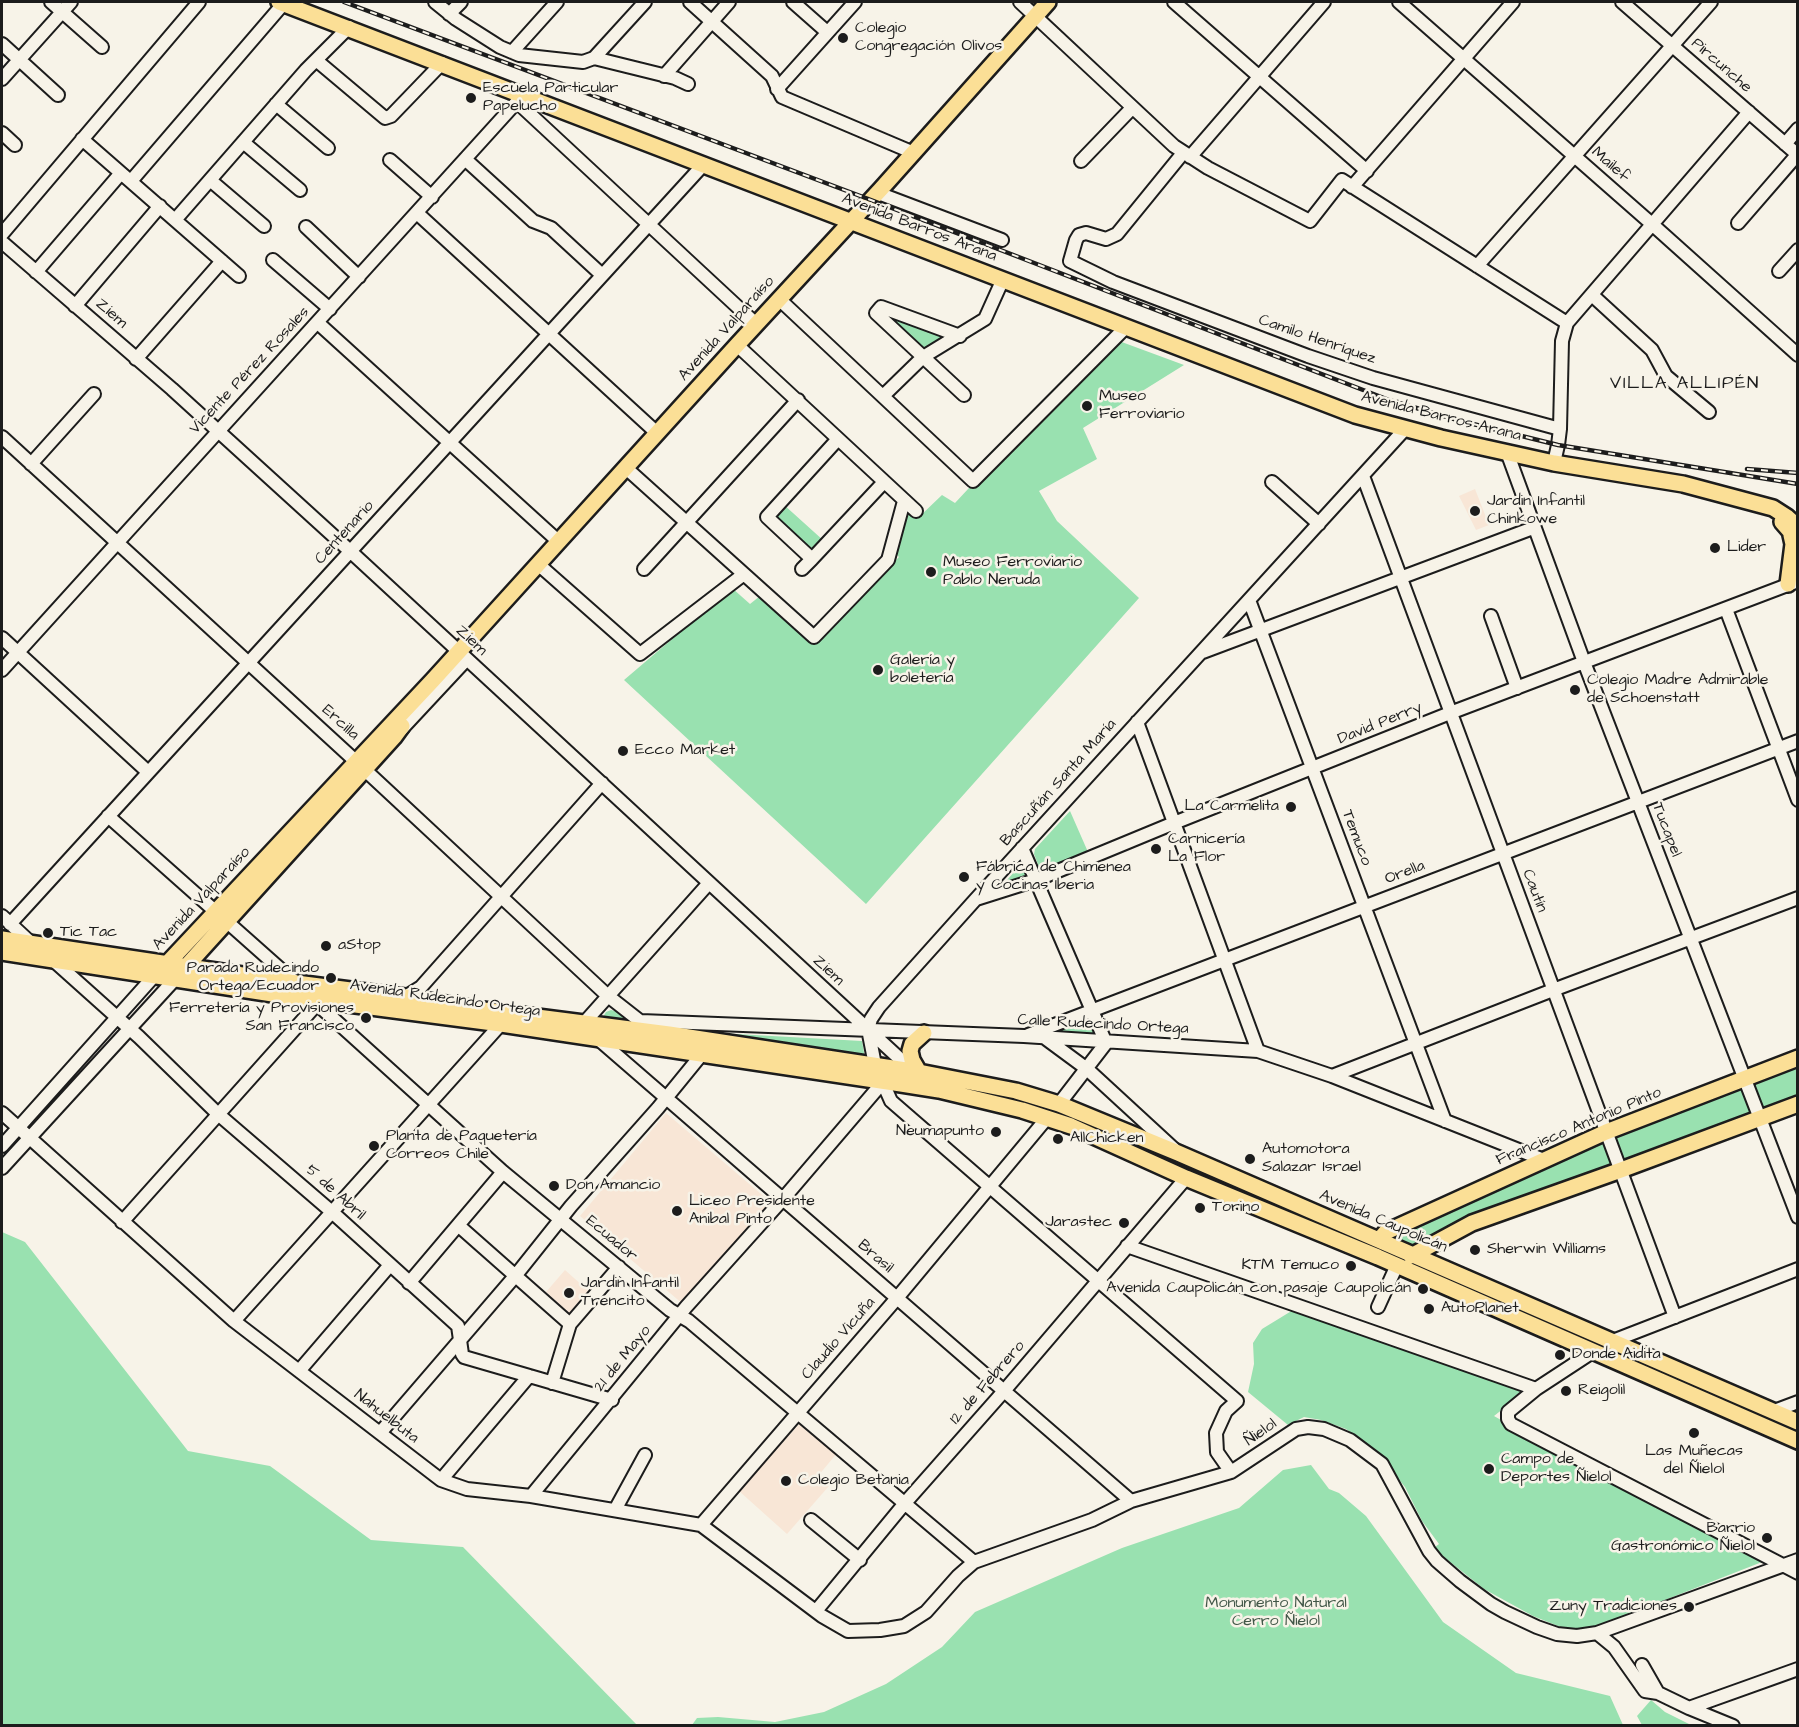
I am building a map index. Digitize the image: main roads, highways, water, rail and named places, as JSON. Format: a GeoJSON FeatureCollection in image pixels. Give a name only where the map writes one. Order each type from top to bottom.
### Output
{"type":"FeatureCollection","features":[{"type":"Feature","properties":{"kind":"main road","name":"Avenida Barros Arana"},"geometry":{"type":"LineString","coordinates":[[281,2],[442,63],[520,98],[704,164],[1355,415],[1405,429],[1554,463],[1559,467],[1750,509],[1774,518],[1793,529],[1797,545]]}},
{"type":"Feature","properties":{"kind":"main road","name":"Avenida Valparaíso"},"geometry":{"type":"LineString","coordinates":[[181,972],[228,922],[432,680],[463,655],[558,541],[779,298],[878,193],[1048,2]]}},
{"type":"Feature","properties":{"kind":"main road"},"geometry":{"type":"LineString","coordinates":[[1792,583],[1793,529]]}},
{"type":"Feature","properties":{"kind":"main road","name":"Avenida Valparaíso"},"geometry":{"type":"LineString","coordinates":[[161,969],[361,766],[394,737],[432,680]]}},
{"type":"Feature","properties":{"kind":"main road","name":"Avenida Rudecindo Ortega"},"geometry":{"type":"LineString","coordinates":[[2,939],[181,972],[296,983],[405,997],[875,1065]]}},
{"type":"Feature","properties":{"kind":"main road","name":"Avenida Rudecindo Ortega"},"geometry":{"type":"LineString","coordinates":[[2,952],[53,960],[161,969]]}},
{"type":"Feature","properties":{"kind":"main road","name":"Avenida Rudecindo Ortega"},"geometry":{"type":"LineString","coordinates":[[181,972],[319,1003],[501,1024],[883,1082]]}},
{"type":"Feature","properties":{"kind":"main road"},"geometry":{"type":"LineString","coordinates":[[916,1071],[910,1051],[912,1044],[924,1034]]}},
{"type":"Feature","properties":{"kind":"main road","name":"Francisco Antonio Pinto"},"geometry":{"type":"LineString","coordinates":[[1380,1239],[1386,1232],[1606,1132],[1797,1058]]}},
{"type":"Feature","properties":{"kind":"main road","name":"Avenida Caupolicán"},"geometry":{"type":"LineString","coordinates":[[875,1065],[1016,1091],[1059,1104],[1178,1152],[1380,1239],[1797,1422]]}},
{"type":"Feature","properties":{"kind":"main road","name":"Avenida Caupolicán"},"geometry":{"type":"LineString","coordinates":[[883,1082],[939,1090],[1022,1110],[1071,1126],[1186,1178],[1392,1263],[1797,1441]]}},
{"type":"Feature","properties":{"kind":"main road"},"geometry":{"type":"LineString","coordinates":[[1022,1110],[1048,1109],[1059,1104]]}},
{"type":"Feature","properties":{"kind":"main road"},"geometry":{"type":"LineString","coordinates":[[1392,1263],[1415,1255],[1472,1223],[1797,1104]]}},
{"type":"Feature","properties":{"kind":"main road"},"geometry":{"type":"LineString","coordinates":[[1186,1178],[1195,1172],[1206,1170],[1226,1174]]}},
{"type":"Feature","properties":{"kind":"main road"},"geometry":{"type":"LineString","coordinates":[[1258,1207],[1265,1191]]}},
{"type":"Feature","properties":{"kind":"main road"},"geometry":{"type":"LineString","coordinates":[[1594,1351],[1606,1345],[1616,1344]]}},
{"type":"Feature","properties":{"kind":"main road"},"geometry":{"type":"LineString","coordinates":[[1742,1416],[1759,1416],[1774,1411]]}},
{"type":"Feature","properties":{"kind":"railway"},"geometry":{"type":"LineString","coordinates":[[344,2],[871,200],[1389,400],[1558,445],[1798,484]]}},
{"type":"Feature","properties":{"kind":"railway"},"geometry":{"type":"LineString","coordinates":[[1747,469],[1798,473]]}},
{"type":"Feature","properties":{"kind":"place","name":"Colegio Congregación Olivos"},"geometry":{"type":"Point","coordinates":[843,38]}},
{"type":"Feature","properties":{"kind":"place","name":"Escuela Particular Papelucho"},"geometry":{"type":"Point","coordinates":[471,98]}},
{"type":"Feature","properties":{"kind":"place","name":"Museo Ferroviario"},"geometry":{"type":"Point","coordinates":[1087,406]}},
{"type":"Feature","properties":{"kind":"place","name":"Jardin Infantil Chinkowe"},"geometry":{"type":"Point","coordinates":[1475,511]}},
{"type":"Feature","properties":{"kind":"place","name":"Lider"},"geometry":{"type":"Point","coordinates":[1715,548]}},
{"type":"Feature","properties":{"kind":"place","name":"Museo Ferroviario Pablo Neruda"},"geometry":{"type":"Point","coordinates":[931,572]}},
{"type":"Feature","properties":{"kind":"place","name":"Galería y boletería"},"geometry":{"type":"Point","coordinates":[878,670]}},
{"type":"Feature","properties":{"kind":"place","name":"Colegio Madre Admirable de Schoenstatt"},"geometry":{"type":"Point","coordinates":[1575,690]}},
{"type":"Feature","properties":{"kind":"place","name":"Ecco Market"},"geometry":{"type":"Point","coordinates":[623,751]}},
{"type":"Feature","properties":{"kind":"place","name":"La Carmelita"},"geometry":{"type":"Point","coordinates":[1291,807]}},
{"type":"Feature","properties":{"kind":"place","name":"Carnicería La Flor"},"geometry":{"type":"Point","coordinates":[1156,849]}},
{"type":"Feature","properties":{"kind":"place","name":"Fábrica de Chimenea y Cocinas Iberia"},"geometry":{"type":"Point","coordinates":[964,877]}},
{"type":"Feature","properties":{"kind":"place","name":"Tic Tac"},"geometry":{"type":"Point","coordinates":[48,933]}},
{"type":"Feature","properties":{"kind":"place","name":"aStop"},"geometry":{"type":"Point","coordinates":[326,946]}},
{"type":"Feature","properties":{"kind":"place","name":"Parada Rudecindo Ortega/Ecuador"},"geometry":{"type":"Point","coordinates":[331,978]}},
{"type":"Feature","properties":{"kind":"place","name":"Ferretería y Provisiones San Francisco"},"geometry":{"type":"Point","coordinates":[366,1018]}},
{"type":"Feature","properties":{"kind":"place","name":"Neumapunto"},"geometry":{"type":"Point","coordinates":[996,1132]}},
{"type":"Feature","properties":{"kind":"place","name":"AllChicken"},"geometry":{"type":"Point","coordinates":[1058,1139]}},
{"type":"Feature","properties":{"kind":"place","name":"Planta de Paquetería Correos Chile"},"geometry":{"type":"Point","coordinates":[374,1146]}},
{"type":"Feature","properties":{"kind":"place","name":"Automotora Salazar Israel"},"geometry":{"type":"Point","coordinates":[1250,1159]}},
{"type":"Feature","properties":{"kind":"place","name":"Don Amancio"},"geometry":{"type":"Point","coordinates":[554,1186]}},
{"type":"Feature","properties":{"kind":"place","name":"Torino"},"geometry":{"type":"Point","coordinates":[1200,1208]}},
{"type":"Feature","properties":{"kind":"place","name":"Liceo Presidente Anibal Pinto"},"geometry":{"type":"Point","coordinates":[677,1211]}},
{"type":"Feature","properties":{"kind":"place","name":"Jarastec"},"geometry":{"type":"Point","coordinates":[1124,1223]}},
{"type":"Feature","properties":{"kind":"place","name":"Sherwin Williams"},"geometry":{"type":"Point","coordinates":[1475,1250]}},
{"type":"Feature","properties":{"kind":"place","name":"KTM Temuco"},"geometry":{"type":"Point","coordinates":[1351,1266]}},
{"type":"Feature","properties":{"kind":"place","name":"Avenida Caupolicán con pasaje Caupolicán"},"geometry":{"type":"Point","coordinates":[1423,1289]}},
{"type":"Feature","properties":{"kind":"place","name":"Jardin Infantil Trencito"},"geometry":{"type":"Point","coordinates":[569,1293]}},
{"type":"Feature","properties":{"kind":"place","name":"AutoPlanet"},"geometry":{"type":"Point","coordinates":[1429,1309]}},
{"type":"Feature","properties":{"kind":"place","name":"Donde Aidita"},"geometry":{"type":"Point","coordinates":[1560,1355]}},
{"type":"Feature","properties":{"kind":"place","name":"Reigolil"},"geometry":{"type":"Point","coordinates":[1566,1391]}},
{"type":"Feature","properties":{"kind":"place","name":"Las Muñecas del Ñielol"},"geometry":{"type":"Point","coordinates":[1694,1433]}},
{"type":"Feature","properties":{"kind":"place","name":"Campo de Deportes Ñielol"},"geometry":{"type":"Point","coordinates":[1489,1469]}},
{"type":"Feature","properties":{"kind":"place","name":"Colegio Betania"},"geometry":{"type":"Point","coordinates":[786,1481]}},
{"type":"Feature","properties":{"kind":"place","name":"Barrio Gastronómico Ñielol"},"geometry":{"type":"Point","coordinates":[1767,1538]}},
{"type":"Feature","properties":{"kind":"place","name":"Zuny Tradiciones"},"geometry":{"type":"Point","coordinates":[1689,1607]}},
{"type":"Feature","properties":{"kind":"district","name":"VILLA ALLIPÉN"},"geometry":{"type":"Point","coordinates":[1685,384]}},
{"type":"Feature","properties":{"kind":"park label","name":"Monumento Natural Cerro Ñielol"},"geometry":{"type":"Point","coordinates":[1276,1613]}}]}
